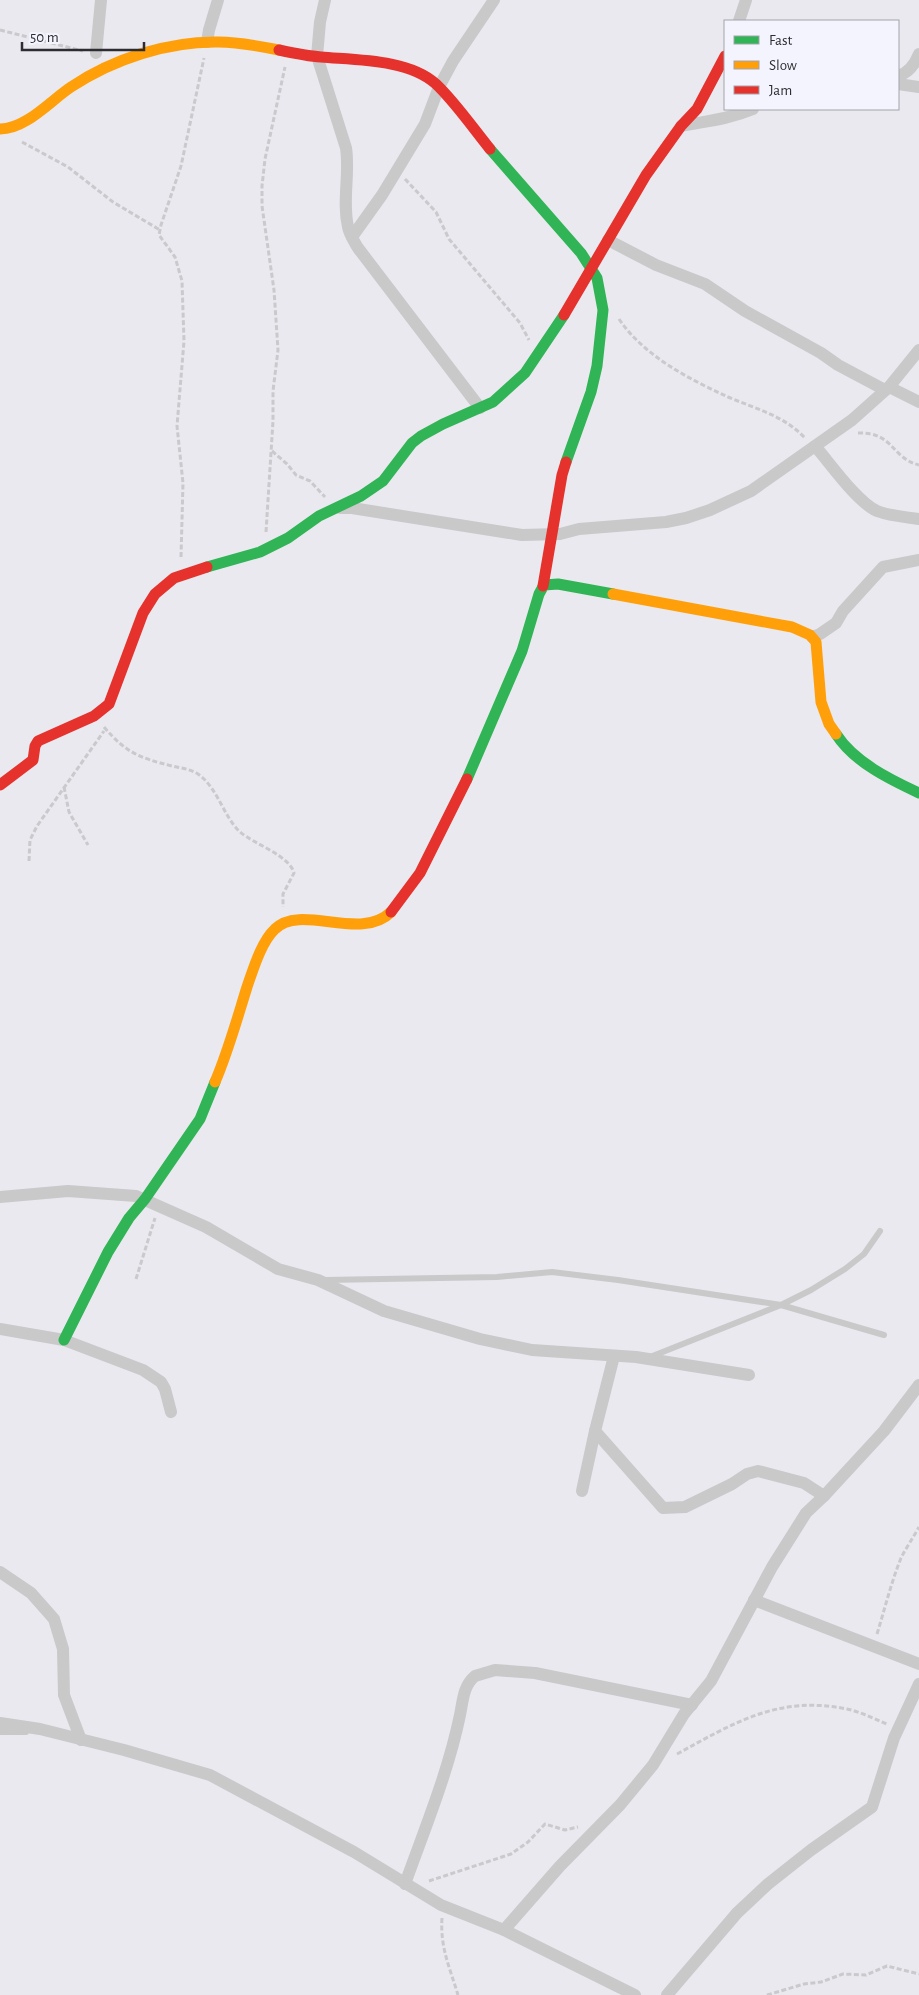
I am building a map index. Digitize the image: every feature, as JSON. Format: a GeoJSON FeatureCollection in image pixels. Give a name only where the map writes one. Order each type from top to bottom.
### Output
{"type":"FeatureCollection","features":[{"type":"Feature","properties":{"kind":"street"},"geometry":{"type":"LineString","coordinates":[[96,53],[101,0]]}},
{"type":"Feature","properties":{"kind":"street"},"geometry":{"type":"LineString","coordinates":[[207,42],[218,0]]}},
{"type":"Feature","properties":{"kind":"street"},"geometry":{"type":"LineString","coordinates":[[325,0],[320,22],[317,56],[346,148],[348,162],[346,202],[348,226],[352,237],[480,408]]}},
{"type":"Feature","properties":{"kind":"street"},"geometry":{"type":"LineString","coordinates":[[352,237],[397,172],[425,124],[439,87],[452,61],[494,0]]}},
{"type":"Feature","properties":{"kind":"street"},"geometry":{"type":"LineString","coordinates":[[739,20],[746,0]]}},
{"type":"Feature","properties":{"kind":"street"},"geometry":{"type":"LineString","coordinates":[[3,129],[16,127],[55,98],[103,69],[157,50],[207,42],[237,43],[317,56],[396,65],[429,77],[439,87],[592,267],[600,286],[603,310],[591,392],[562,475],[542,586],[522,651],[485,740],[420,873],[395,908],[385,918],[372,923],[355,924],[295,920],[283,922],[270,935],[257,958],[218,1076],[200,1119],[145,1199],[129,1218],[108,1252],[74,1316],[64,1340]]}},
{"type":"Feature","properties":{"kind":"street"},"geometry":{"type":"LineString","coordinates":[[899,76],[912,67],[919,54]]}},
{"type":"Feature","properties":{"kind":"street"},"geometry":{"type":"LineString","coordinates":[[0,785],[33,760],[35,746],[38,741],[94,716],[106,708],[111,701],[149,602],[159,589],[180,575],[260,552],[288,538],[319,516],[336,509],[377,486],[412,443],[421,436],[493,402],[525,373],[558,326],[646,174],[681,126],[697,109],[724,58]]}},
{"type":"Feature","properties":{"kind":"street"},"geometry":{"type":"LineString","coordinates":[[899,84],[919,87]]}},
{"type":"Feature","properties":{"kind":"street"},"geometry":{"type":"LineString","coordinates":[[681,126],[727,119],[750,110]]}},
{"type":"Feature","properties":{"kind":"street"},"geometry":{"type":"LineString","coordinates":[[608,240],[656,266],[705,284],[745,311],[821,353],[838,365],[919,402]]}},
{"type":"Feature","properties":{"kind":"street"},"geometry":{"type":"LineString","coordinates":[[336,509],[352,508],[509,534],[552,534],[666,522],[694,516],[751,491],[831,436],[887,389],[919,350]]}},
{"type":"Feature","properties":{"kind":"street"},"geometry":{"type":"LineString","coordinates":[[815,446],[870,507],[888,514],[919,519]]}},
{"type":"Feature","properties":{"kind":"street"},"geometry":{"type":"LineString","coordinates":[[542,586],[558,584],[792,628],[812,636],[820,634],[836,623],[843,611],[883,567],[919,560]]}},
{"type":"Feature","properties":{"kind":"street"},"geometry":{"type":"LineString","coordinates":[[812,636],[816,647],[822,708],[830,726],[842,741],[863,761],[888,778],[919,793]]}},
{"type":"Feature","properties":{"kind":"street"},"geometry":{"type":"LineString","coordinates":[[0,1197],[68,1192],[128,1195],[145,1199],[206,1227],[278,1270],[318,1280],[384,1311],[480,1339],[532,1350],[646,1359],[749,1375]]}},
{"type":"Feature","properties":{"kind":"street"},"geometry":{"type":"LineString","coordinates":[[0,1329],[64,1340],[134,1366],[154,1376],[165,1390],[171,1412]]}},
{"type":"Feature","properties":{"kind":"street"},"geometry":{"type":"LineString","coordinates":[[582,1491],[614,1356]]}},
{"type":"Feature","properties":{"kind":"street"},"geometry":{"type":"LineString","coordinates":[[504,1930],[560,1866],[620,1805],[653,1765],[684,1714],[711,1681],[754,1600],[806,1513],[913,1403],[919,1385]]}},
{"type":"Feature","properties":{"kind":"street"},"geometry":{"type":"LineString","coordinates":[[595,1431],[663,1508],[685,1507],[732,1484],[747,1474],[758,1471],[776,1474],[804,1483],[824,1496]]}},
{"type":"Feature","properties":{"kind":"street"},"geometry":{"type":"LineString","coordinates":[[0,1572],[31,1593],[54,1619],[63,1648],[64,1695],[81,1740]]}},
{"type":"Feature","properties":{"kind":"street"},"geometry":{"type":"LineString","coordinates":[[754,1600],[919,1664]]}},
{"type":"Feature","properties":{"kind":"street"},"geometry":{"type":"LineString","coordinates":[[409,1886],[444,1773],[460,1716],[465,1690],[475,1676],[496,1670],[535,1673],[692,1705]]}},
{"type":"Feature","properties":{"kind":"street"},"geometry":{"type":"LineString","coordinates":[[667,1995],[738,1913],[768,1884],[811,1850],[872,1807],[898,1728],[919,1684]]}},
{"type":"Feature","properties":{"kind":"street"},"geometry":{"type":"LineString","coordinates":[[0,1723],[40,1729],[124,1750],[213,1777],[354,1852],[443,1906],[504,1930],[635,1995]]}},
{"type":"Feature","properties":{"kind":"lane"},"geometry":{"type":"LineString","coordinates":[[646,1359],[781,1305],[845,1269],[864,1254],[880,1231]]}},
{"type":"Feature","properties":{"kind":"lane"},"geometry":{"type":"LineString","coordinates":[[318,1280],[496,1277],[552,1272],[781,1305],[884,1335]]}},
{"type":"Feature","properties":{"kind":"lane"},"geometry":{"type":"LineString","coordinates":[[0,1732],[40,1729]]}},
{"type":"Feature","properties":{"kind":"path"},"geometry":{"type":"LineString","coordinates":[[0,30],[96,53]]}},
{"type":"Feature","properties":{"kind":"path"},"geometry":{"type":"LineString","coordinates":[[180,575],[183,482],[177,426],[184,322],[182,281],[175,257],[160,236],[160,230],[180,166],[207,42]]}},
{"type":"Feature","properties":{"kind":"path"},"geometry":{"type":"LineString","coordinates":[[260,552],[266,531],[273,391],[278,350],[273,281],[262,206],[262,186],[281,92],[286,51]]}},
{"type":"Feature","properties":{"kind":"path"},"geometry":{"type":"LineString","coordinates":[[3,129],[11,136],[68,167],[113,202],[160,230]]}},
{"type":"Feature","properties":{"kind":"path"},"geometry":{"type":"LineString","coordinates":[[397,172],[436,212],[449,239],[520,322],[537,356]]}},
{"type":"Feature","properties":{"kind":"path"},"geometry":{"type":"LineString","coordinates":[[617,314],[634,338],[661,360],[692,379],[786,421],[815,446]]}},
{"type":"Feature","properties":{"kind":"path"},"geometry":{"type":"LineString","coordinates":[[831,436],[860,433],[876,435],[885,440],[903,457],[919,465]]}},
{"type":"Feature","properties":{"kind":"path"},"geometry":{"type":"LineString","coordinates":[[271,451],[287,464],[296,475],[310,481],[336,509]]}},
{"type":"Feature","properties":{"kind":"path"},"geometry":{"type":"LineString","coordinates":[[94,716],[119,744],[136,755],[187,769],[199,775],[240,832],[284,859],[293,868],[294,874],[283,894],[283,922]]}},
{"type":"Feature","properties":{"kind":"path"},"geometry":{"type":"LineString","coordinates":[[29,861],[31,836],[105,728]]}},
{"type":"Feature","properties":{"kind":"path"},"geometry":{"type":"LineString","coordinates":[[64,786],[69,812],[88,846]]}},
{"type":"Feature","properties":{"kind":"path"},"geometry":{"type":"LineString","coordinates":[[136,1279],[159,1205]]}},
{"type":"Feature","properties":{"kind":"path"},"geometry":{"type":"LineString","coordinates":[[874,1646],[889,1590],[902,1556],[919,1527]]}},
{"type":"Feature","properties":{"kind":"path"},"geometry":{"type":"LineString","coordinates":[[653,1765],[741,1720],[762,1712],[810,1705],[849,1709],[898,1728]]}},
{"type":"Feature","properties":{"kind":"path"},"geometry":{"type":"LineString","coordinates":[[409,1886],[511,1854],[528,1842],[545,1824],[568,1830],[579,1827]]}},
{"type":"Feature","properties":{"kind":"path"},"geometry":{"type":"LineString","coordinates":[[443,1906],[443,1949],[458,1995]]}},
{"type":"Feature","properties":{"kind":"path"},"geometry":{"type":"LineString","coordinates":[[767,1995],[804,1984],[821,1982],[843,1974],[866,1975],[887,1966],[919,1974]]}},
{"type":"Feature","properties":{"kind":"traffic: fast"},"geometry":{"type":"LineString","coordinates":[[490,149],[581,253],[597,278],[603,310],[597,366],[591,392],[566,462]]}},
{"type":"Feature","properties":{"kind":"traffic: fast"},"geometry":{"type":"LineString","coordinates":[[207,567],[260,552],[288,538],[319,516],[361,496],[383,481],[412,443],[421,436],[493,402],[525,373],[564,315]]}},
{"type":"Feature","properties":{"kind":"traffic: fast"},"geometry":{"type":"LineString","coordinates":[[467,779],[522,651],[539,594],[544,585],[558,584],[613,594]]}},
{"type":"Feature","properties":{"kind":"traffic: fast"},"geometry":{"type":"LineString","coordinates":[[836,734],[852,753],[873,769],[919,793]]}},
{"type":"Feature","properties":{"kind":"traffic: fast"},"geometry":{"type":"LineString","coordinates":[[64,1340],[108,1252],[129,1218],[145,1199],[200,1119],[215,1082]]}},
{"type":"Feature","properties":{"kind":"traffic: slow"},"geometry":{"type":"LineString","coordinates":[[0,129],[10,128],[28,119],[87,77],[123,60],[161,48],[200,42],[219,42],[279,50]]}},
{"type":"Feature","properties":{"kind":"traffic: slow"},"geometry":{"type":"LineString","coordinates":[[613,594],[792,627],[810,635],[816,642],[821,702],[829,724],[836,734]]}},
{"type":"Feature","properties":{"kind":"traffic: slow"},"geometry":{"type":"LineString","coordinates":[[215,1082],[255,965],[266,941],[275,929],[286,922],[300,920],[364,924],[378,920],[391,912]]}},
{"type":"Feature","properties":{"kind":"traffic: jam"},"geometry":{"type":"LineString","coordinates":[[279,50],[310,56],[381,62],[397,65],[425,76],[436,84],[450,99],[490,149]]}},
{"type":"Feature","properties":{"kind":"traffic: jam"},"geometry":{"type":"LineString","coordinates":[[564,315],[646,175],[681,126],[697,109],[724,58]]}},
{"type":"Feature","properties":{"kind":"traffic: jam"},"geometry":{"type":"LineString","coordinates":[[543,586],[562,475],[566,462]]}},
{"type":"Feature","properties":{"kind":"traffic: jam"},"geometry":{"type":"LineString","coordinates":[[0,785],[33,760],[35,746],[38,741],[94,716],[109,704],[143,613],[155,594],[174,578],[207,567]]}},
{"type":"Feature","properties":{"kind":"traffic: jam"},"geometry":{"type":"LineString","coordinates":[[391,912],[420,873],[467,779]]}}]}
